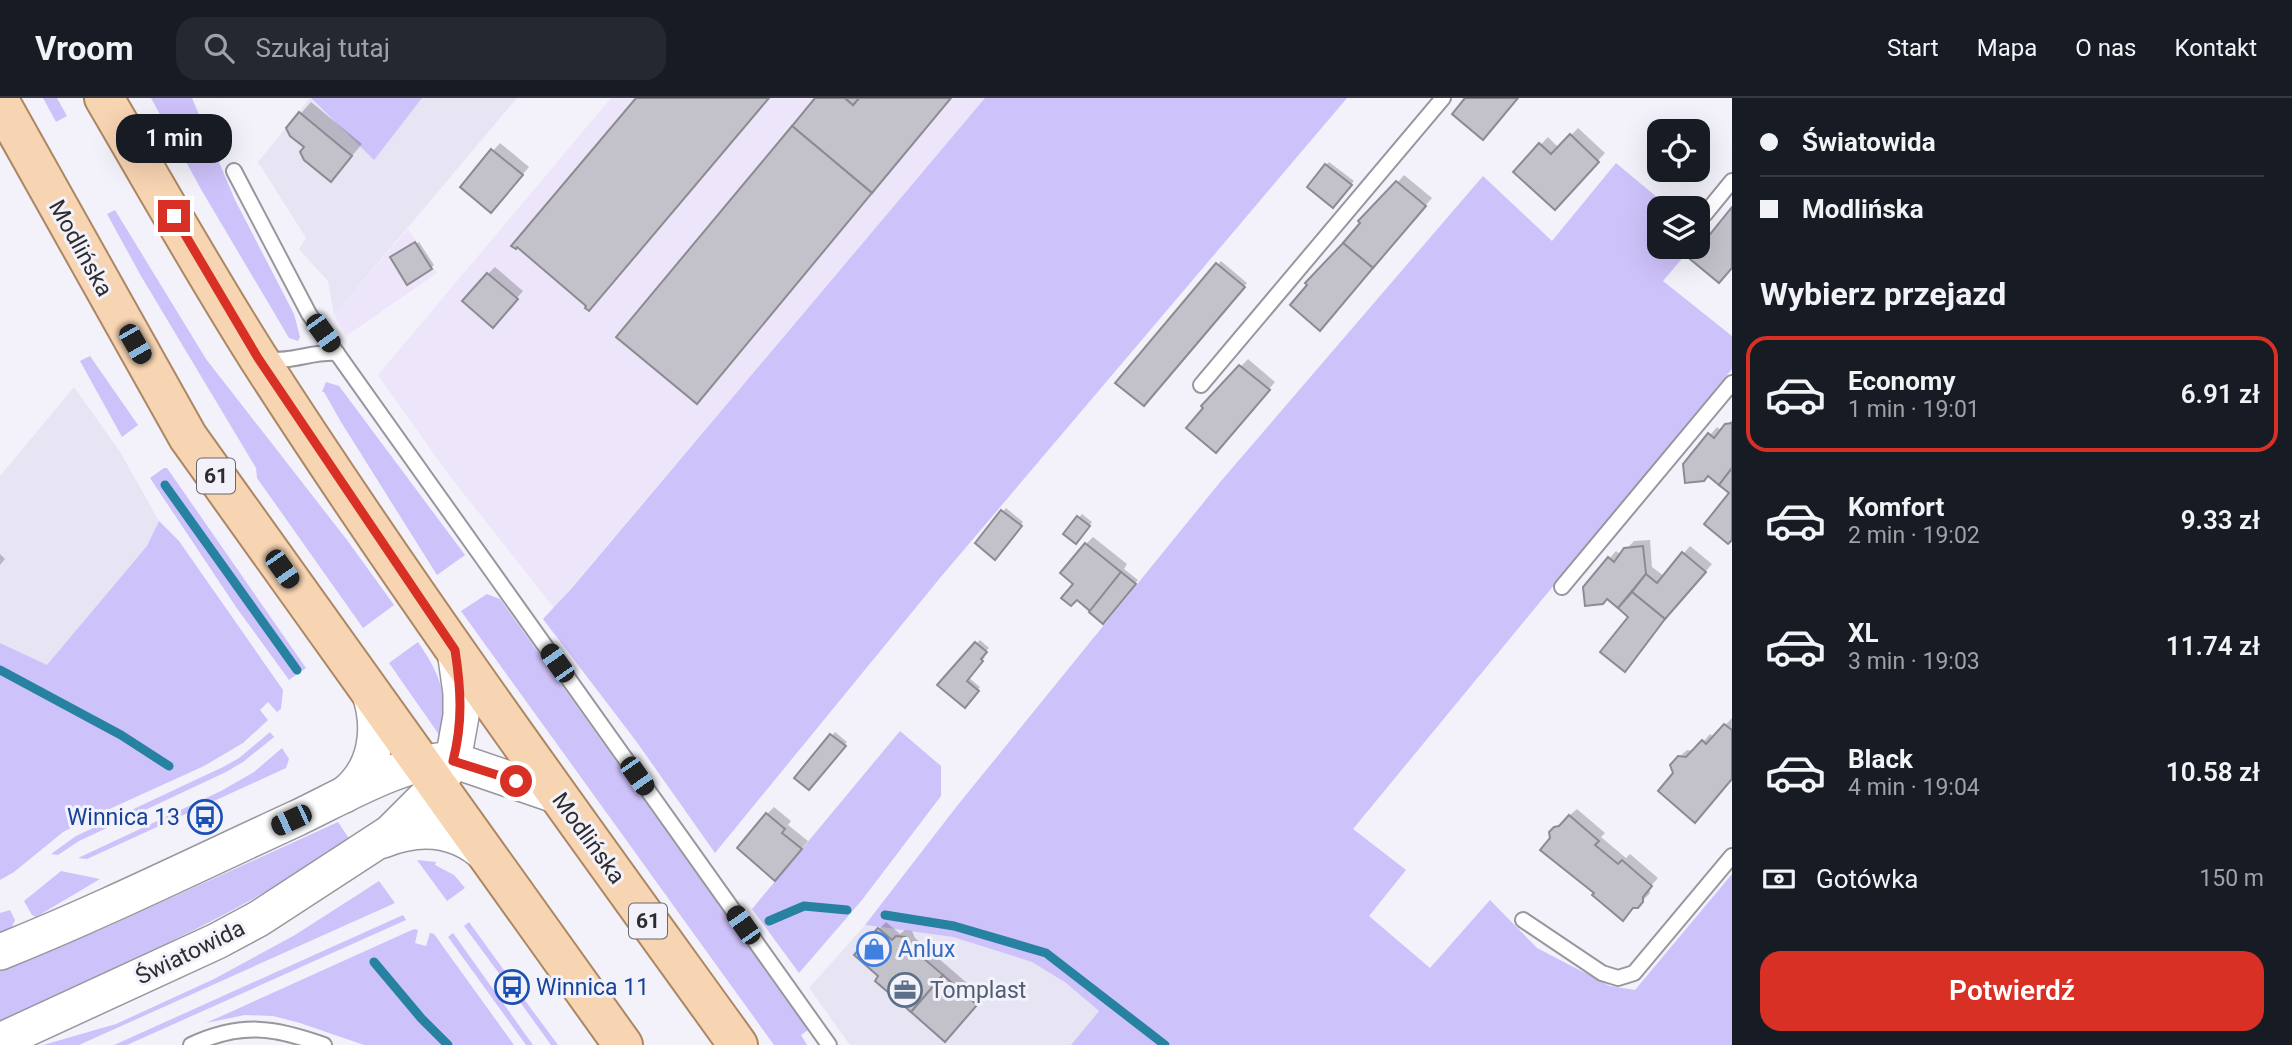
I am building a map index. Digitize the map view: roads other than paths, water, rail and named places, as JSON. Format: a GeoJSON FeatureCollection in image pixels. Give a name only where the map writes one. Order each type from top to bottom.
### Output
{"type":"FeatureCollection","features":[{"type":"Feature","properties":{"kind":"main road","name":"Modlińska"},"geometry":{"type":"LineString","coordinates":[[104,98],[258,358],[455,650],[738,1045]]}},
{"type":"Feature","properties":{"kind":"main road","name":"Modlińska"},"geometry":{"type":"LineString","coordinates":[[0,102],[188,437],[369,691],[437,770],[488,857],[623,1045]]}},
{"type":"Feature","properties":{"kind":"street"},"geometry":{"type":"LineString","coordinates":[[437,770],[461,716],[455,650]]}},
{"type":"Feature","properties":{"kind":"street"},"geometry":{"type":"LineString","coordinates":[[338,799],[362,776],[373,753],[376,713],[369,691]]}},
{"type":"Feature","properties":{"kind":"street"},"geometry":{"type":"LineString","coordinates":[[0,952],[57,929],[391,774],[437,770],[558,796]]}},
{"type":"Feature","properties":{"kind":"street","name":"Światowida"},"geometry":{"type":"LineString","coordinates":[[0,1041],[228,936],[291,899],[390,833],[437,770]]}},
{"type":"Feature","properties":{"kind":"street","name":"Światowida"},"geometry":{"type":"LineString","coordinates":[[370,846],[408,832],[443,832],[476,845],[488,857]]}},
{"type":"Feature","properties":{"kind":"lane"},"geometry":{"type":"LineString","coordinates":[[1201,386],[1443,98]]}},
{"type":"Feature","properties":{"kind":"lane"},"geometry":{"type":"LineString","coordinates":[[234,171],[309,314],[829,1045]]}},
{"type":"Feature","properties":{"kind":"lane"},"geometry":{"type":"LineString","coordinates":[[1710,207],[1732,181]]}},
{"type":"Feature","properties":{"kind":"lane"},"geometry":{"type":"LineString","coordinates":[[258,358],[281,360],[320,353],[337,353]]}},
{"type":"Feature","properties":{"kind":"lane"},"geometry":{"type":"LineString","coordinates":[[1563,587],[1732,383]]}},
{"type":"Feature","properties":{"kind":"lane"},"geometry":{"type":"LineString","coordinates":[[1523,920],[1602,973],[1618,978],[1634,973],[1732,856]]}},
{"type":"Feature","properties":{"kind":"lane"},"geometry":{"type":"LineString","coordinates":[[191,1045],[213,1035],[240,1029],[266,1029],[291,1033],[324,1045]]}},
{"type":"Feature","properties":{"kind":"waterway"},"geometry":{"type":"LineString","coordinates":[[165,485],[297,670]]}},
{"type":"Feature","properties":{"kind":"waterway"},"geometry":{"type":"LineString","coordinates":[[0,670],[121,735],[169,766]]}},
{"type":"Feature","properties":{"kind":"waterway"},"geometry":{"type":"LineString","coordinates":[[769,921],[804,906],[847,910]]}},
{"type":"Feature","properties":{"kind":"waterway"},"geometry":{"type":"LineString","coordinates":[[885,915],[954,926],[1046,953],[1165,1045]]}},
{"type":"Feature","properties":{"kind":"waterway"},"geometry":{"type":"LineString","coordinates":[[374,962],[421,1018],[448,1045]]}},
{"type":"Feature","properties":{"kind":"place","name":"Winnica 13"},"geometry":{"type":"Point","coordinates":[205,817]}},
{"type":"Feature","properties":{"kind":"place","name":"Anlux"},"geometry":{"type":"Point","coordinates":[874,949]}},
{"type":"Feature","properties":{"kind":"place","name":"Winnica 11"},"geometry":{"type":"Point","coordinates":[512,987]}},
{"type":"Feature","properties":{"kind":"place","name":"Tomplast"},"geometry":{"type":"Point","coordinates":[905,990]}}]}
